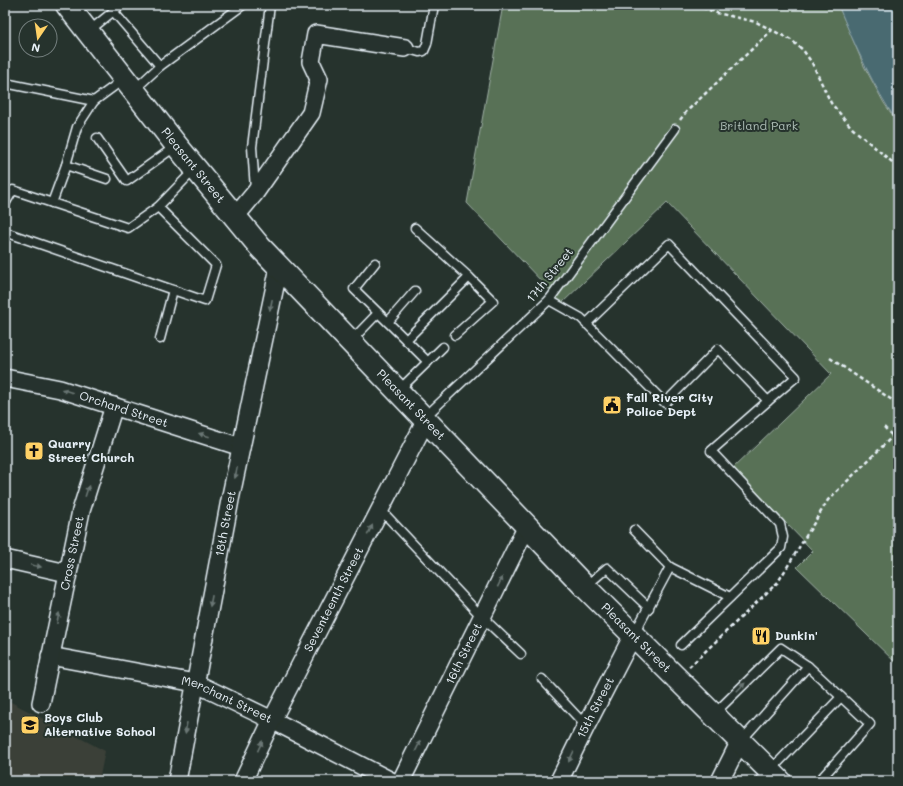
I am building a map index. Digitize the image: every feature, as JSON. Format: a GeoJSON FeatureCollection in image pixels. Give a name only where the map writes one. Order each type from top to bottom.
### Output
{"type":"FeatureCollection","features":[{"type":"Feature","properties":{"kind":"main road","name":"Pleasant Street"},"geometry":{"type":"LineString","coordinates":[[68,5],[176,146],[260,247],[586,587],[740,741],[770,778]]}},
{"type":"Feature","properties":{"kind":"street"},"geometry":{"type":"LineString","coordinates":[[235,217],[255,194],[310,113],[319,79],[310,62],[316,34],[405,48]]}},
{"type":"Feature","properties":{"kind":"street","name":"18th Street"},"geometry":{"type":"LineString","coordinates":[[177,781],[195,683],[279,266]]}},
{"type":"Feature","properties":{"kind":"street","name":"Orchard Street"},"geometry":{"type":"LineString","coordinates":[[5,378],[60,389],[242,447]]}},
{"type":"Feature","properties":{"kind":"street","name":"Cross Street"},"geometry":{"type":"LineString","coordinates":[[41,702],[81,511],[114,406]]}},
{"type":"Feature","properties":{"kind":"street","name":"Seventeenth Street"},"geometry":{"type":"LineString","coordinates":[[243,781],[272,720],[425,419]]}},
{"type":"Feature","properties":{"kind":"street","name":"16th Street"},"geometry":{"type":"LineString","coordinates":[[401,781],[527,526]]}},
{"type":"Feature","properties":{"kind":"street"},"geometry":{"type":"LineString","coordinates":[[5,559],[67,573]]}},
{"type":"Feature","properties":{"kind":"street","name":"15th Street"},"geometry":{"type":"LineString","coordinates":[[559,781],[633,635]]}},
{"type":"Feature","properties":{"kind":"street","name":"Merchant Street"},"geometry":{"type":"LineString","coordinates":[[50,656],[195,683],[272,720],[391,781]]}},
{"type":"Feature","properties":{"kind":"street"},"geometry":{"type":"LineString","coordinates":[[720,781],[740,741]]}},
{"type":"Feature","properties":{"kind":"lane"},"geometry":{"type":"LineString","coordinates":[[52,203],[66,165],[77,127],[94,101],[129,84],[160,66],[243,5]]}},
{"type":"Feature","properties":{"kind":"lane"},"geometry":{"type":"LineString","coordinates":[[255,194],[252,147],[270,5]]}},
{"type":"Feature","properties":{"kind":"lane"},"geometry":{"type":"LineString","coordinates":[[405,48],[419,52],[424,51],[427,44],[434,5]]}},
{"type":"Feature","properties":{"kind":"lane"},"geometry":{"type":"LineString","coordinates":[[88,31],[118,7],[160,66]]}},
{"type":"Feature","properties":{"kind":"lane"},"geometry":{"type":"LineString","coordinates":[[5,83],[94,101]]}},
{"type":"Feature","properties":{"kind":"lane","name":"17th Street"},"geometry":{"type":"LineString","coordinates":[[425,419],[549,300],[675,129]]}},
{"type":"Feature","properties":{"kind":"lane"},"geometry":{"type":"LineString","coordinates":[[97,138],[127,180],[176,146]]}},
{"type":"Feature","properties":{"kind":"lane"},"geometry":{"type":"LineString","coordinates":[[66,165],[107,178]]}},
{"type":"Feature","properties":{"kind":"lane"},"geometry":{"type":"LineString","coordinates":[[5,204],[13,190],[128,228],[158,207],[196,169]]}},
{"type":"Feature","properties":{"kind":"lane"},"geometry":{"type":"LineString","coordinates":[[5,232],[205,302],[216,265],[158,207]]}},
{"type":"Feature","properties":{"kind":"lane"},"geometry":{"type":"LineString","coordinates":[[416,228],[493,301],[455,335]]}},
{"type":"Feature","properties":{"kind":"lane"},"geometry":{"type":"LineString","coordinates":[[586,324],[669,244],[796,377],[711,451],[780,524],[783,537],[781,548],[681,645]]}},
{"type":"Feature","properties":{"kind":"lane"},"geometry":{"type":"LineString","coordinates":[[375,263],[354,289],[428,362]]}},
{"type":"Feature","properties":{"kind":"lane"},"geometry":{"type":"LineString","coordinates":[[406,340],[469,277]]}},
{"type":"Feature","properties":{"kind":"lane"},"geometry":{"type":"LineString","coordinates":[[160,339],[173,290]]}},
{"type":"Feature","properties":{"kind":"lane"},"geometry":{"type":"LineString","coordinates":[[388,322],[415,291]]}},
{"type":"Feature","properties":{"kind":"lane"},"geometry":{"type":"LineString","coordinates":[[549,300],[581,318],[664,402],[718,350],[768,401]]}},
{"type":"Feature","properties":{"kind":"lane"},"geometry":{"type":"LineString","coordinates":[[351,341],[378,313]]}},
{"type":"Feature","properties":{"kind":"lane"},"geometry":{"type":"LineString","coordinates":[[398,391],[443,347]]}},
{"type":"Feature","properties":{"kind":"lane"},"geometry":{"type":"LineString","coordinates":[[380,509],[482,617],[521,654]]}},
{"type":"Feature","properties":{"kind":"lane"},"geometry":{"type":"LineString","coordinates":[[634,530],[670,567],[730,597]]}},
{"type":"Feature","properties":{"kind":"lane"},"geometry":{"type":"LineString","coordinates":[[633,635],[670,567]]}},
{"type":"Feature","properties":{"kind":"lane"},"geometry":{"type":"LineString","coordinates":[[586,587],[607,568],[649,608]]}},
{"type":"Feature","properties":{"kind":"lane"},"geometry":{"type":"LineString","coordinates":[[714,715],[781,648],[808,666],[870,724],[820,781]]}},
{"type":"Feature","properties":{"kind":"lane"},"geometry":{"type":"LineString","coordinates":[[740,741],[808,666]]}},
{"type":"Feature","properties":{"kind":"lane"},"geometry":{"type":"LineString","coordinates":[[542,679],[586,726]]}},
{"type":"Feature","properties":{"kind":"lane"},"geometry":{"type":"LineString","coordinates":[[770,778],[841,697]]}},
{"type":"Feature","properties":{"kind":"path"},"geometry":{"type":"LineString","coordinates":[[696,5],[711,11],[756,22],[791,40],[803,50],[812,63],[831,103],[852,128],[898,167]]}},
{"type":"Feature","properties":{"kind":"path"},"geometry":{"type":"LineString","coordinates":[[675,129],[686,112],[772,30]]}},
{"type":"Feature","properties":{"kind":"path"},"geometry":{"type":"LineString","coordinates":[[830,358],[898,404]]}},
{"type":"Feature","properties":{"kind":"path"},"geometry":{"type":"LineString","coordinates":[[884,427],[898,442]]}},
{"type":"Feature","properties":{"kind":"shaded area","name":"Boys Club Alternative School"},"geometry":{"type":"Polygon","coordinates":[[[5,699],[105,751],[99,781],[5,781],[5,699]]]}},
{"type":"Feature","properties":{"kind":"green space","name":"Britland Park"},"geometry":{"type":"Polygon","coordinates":[[[503,5],[838,5],[864,66],[884,103],[898,123],[898,665],[797,567],[813,551],[733,468],[831,374],[667,203],[562,303],[467,203],[503,5]]]}},
{"type":"Feature","properties":{"kind":"water"},"geometry":{"type":"Polygon","coordinates":[[[838,5],[898,5],[898,123],[880,95],[865,66],[838,5]]]}},
{"type":"Feature","properties":{"kind":"place","name":"Fall River City Police Dept"},"geometry":{"type":"Point","coordinates":[612,405]}},
{"type":"Feature","properties":{"kind":"place","name":"Quarry Street Church"},"geometry":{"type":"Point","coordinates":[34,451]}},
{"type":"Feature","properties":{"kind":"place","name":"Dunkin'"},"geometry":{"type":"Point","coordinates":[761,636]}},
{"type":"Feature","properties":{"kind":"place","name":"Boys Club Alternative School"},"geometry":{"type":"Point","coordinates":[30,725]}}]}
